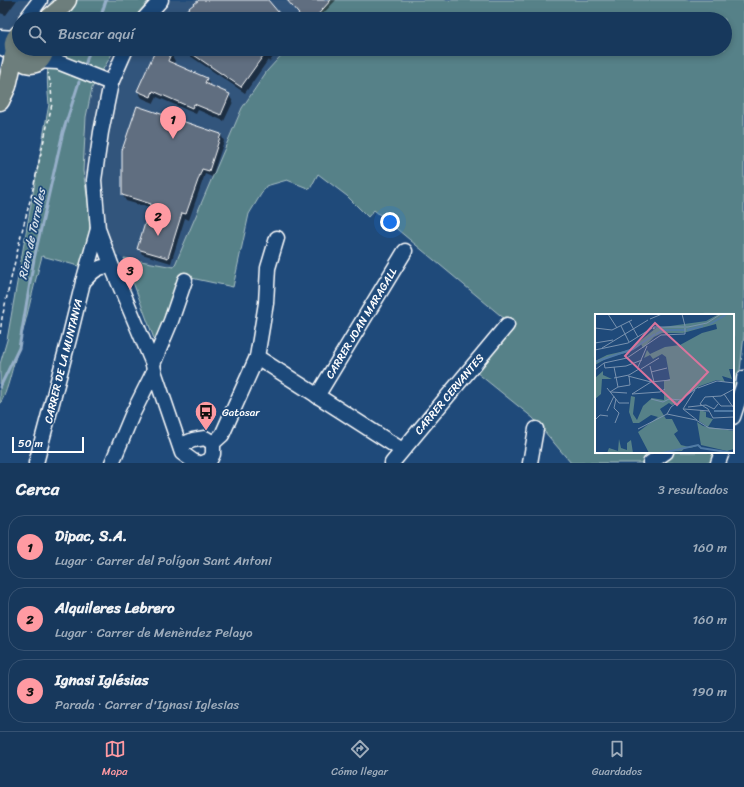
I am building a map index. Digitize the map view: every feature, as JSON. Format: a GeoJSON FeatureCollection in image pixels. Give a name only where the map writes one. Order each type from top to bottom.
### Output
{"type":"FeatureCollection","features":[{"type":"Feature","properties":{"kind":"main road"},"geometry":{"type":"LineString","coordinates":[[3,94],[22,69],[24,56]]}},
{"type":"Feature","properties":{"kind":"street"},"geometry":{"type":"LineString","coordinates":[[31,12],[40,0]]}},
{"type":"Feature","properties":{"kind":"street"},"geometry":{"type":"LineString","coordinates":[[151,12],[162,0]]}},
{"type":"Feature","properties":{"kind":"street"},"geometry":{"type":"LineString","coordinates":[[46,56],[111,83]]}},
{"type":"Feature","properties":{"kind":"street"},"geometry":{"type":"LineString","coordinates":[[123,56],[111,83],[101,132],[94,180],[98,229],[112,267],[154,368],[182,453],[198,463]]}},
{"type":"Feature","properties":{"kind":"street","name":"CARRER DE LA MUNTANYA"},"geometry":{"type":"LineString","coordinates":[[36,463],[98,229]]}},
{"type":"Feature","properties":{"kind":"street"},"geometry":{"type":"LineString","coordinates":[[202,463],[210,460],[213,454],[213,443],[222,435],[257,358],[266,303],[268,268],[277,238]]}},
{"type":"Feature","properties":{"kind":"street","name":"CARRER JOAN MARAGALL"},"geometry":{"type":"LineString","coordinates":[[317,396],[405,251]]}},
{"type":"Feature","properties":{"kind":"street"},"geometry":{"type":"LineString","coordinates":[[83,282],[93,270],[107,266],[112,267]]}},
{"type":"Feature","properties":{"kind":"street"},"geometry":{"type":"LineString","coordinates":[[112,463],[154,368],[185,280]]}},
{"type":"Feature","properties":{"kind":"street","name":"CARRER CERVANTES"},"geometry":{"type":"LineString","coordinates":[[392,463],[506,325]]}},
{"type":"Feature","properties":{"kind":"street"},"geometry":{"type":"LineString","coordinates":[[257,358],[402,450]]}},
{"type":"Feature","properties":{"kind":"street"},"geometry":{"type":"LineString","coordinates":[[734,413],[740,386]]}},
{"type":"Feature","properties":{"kind":"street"},"geometry":{"type":"LineString","coordinates":[[530,463],[536,429]]}},
{"type":"Feature","properties":{"kind":"street"},"geometry":{"type":"LineString","coordinates":[[181,449],[186,443],[193,440],[205,438],[213,443]]}},
{"type":"Feature","properties":{"kind":"street"},"geometry":{"type":"LineString","coordinates":[[650,463],[665,453]]}},
{"type":"Feature","properties":{"kind":"street"},"geometry":{"type":"LineString","coordinates":[[718,463],[722,453]]}},
{"type":"Feature","properties":{"kind":"path"},"geometry":{"type":"LineString","coordinates":[[0,334],[2,318],[19,242],[32,193],[52,104],[51,86],[31,56]]}},
{"type":"Feature","properties":{"kind":"shaded area"},"geometry":{"type":"Polygon","coordinates":[[[0,0],[53,0],[43,12],[12,12],[12,49],[0,46],[0,0]]]}},
{"type":"Feature","properties":{"kind":"shaded area"},"geometry":{"type":"Polygon","coordinates":[[[149,0],[331,0],[320,12],[139,12],[149,0]]]}},
{"type":"Feature","properties":{"kind":"shaded area"},"geometry":{"type":"Polygon","coordinates":[[[111,56],[281,56],[267,71],[242,108],[174,267],[119,256],[93,231],[83,171],[86,117],[92,88],[111,56]]]}},
{"type":"Feature","properties":{"kind":"green space"},"geometry":{"type":"Polygon","coordinates":[[[53,0],[149,0],[139,12],[43,12],[53,0]]]}},
{"type":"Feature","properties":{"kind":"green space"},"geometry":{"type":"Polygon","coordinates":[[[331,0],[744,0],[744,335],[739,380],[734,404],[734,314],[595,314],[595,453],[719,453],[716,463],[571,463],[533,418],[476,372],[506,320],[374,210],[368,217],[347,196],[318,174],[310,189],[287,180],[266,186],[249,214],[233,287],[182,276],[156,344],[124,258],[174,267],[242,108],[267,71],[281,56],[732,56],[732,12],[320,12],[331,0]]]}},
{"type":"Feature","properties":{"kind":"green space"},"geometry":{"type":"Polygon","coordinates":[[[50,56],[111,56],[92,88],[86,117],[83,171],[93,231],[82,267],[42,256],[18,350],[0,404],[0,364],[7,340],[49,104],[47,76],[50,56]]]}},
{"type":"Feature","properties":{"kind":"building"},"geometry":{"type":"Polygon","coordinates":[[[199,0],[268,0],[278,12],[184,12],[199,0]]]}},
{"type":"Feature","properties":{"kind":"building"},"geometry":{"type":"Polygon","coordinates":[[[287,0],[331,0],[320,12],[297,12],[287,0]]]}},
{"type":"Feature","properties":{"kind":"building"},"geometry":{"type":"Polygon","coordinates":[[[153,56],[170,56],[168,61],[207,78],[205,83],[230,94],[221,115],[194,104],[192,108],[153,91],[151,97],[137,91],[153,56]]]}},
{"type":"Feature","properties":{"kind":"building"},"geometry":{"type":"Polygon","coordinates":[[[195,56],[263,56],[241,87],[195,56]]]}},
{"type":"Feature","properties":{"kind":"building"},"geometry":{"type":"Polygon","coordinates":[[[137,106],[221,134],[209,171],[202,169],[186,214],[182,213],[168,258],[137,249],[151,204],[122,195],[122,150],[137,106]]]}},
{"type":"Feature","properties":{"kind":"waterway","name":"Riera de Torrelles"},"geometry":{"type":"LineString","coordinates":[[102,12],[106,0]]}},
{"type":"Feature","properties":{"kind":"waterway","name":"Riera de Torrelles"},"geometry":{"type":"LineString","coordinates":[[84,69],[88,56]]}},
{"type":"Feature","properties":{"kind":"waterway","name":"Riera de Torrelles"},"geometry":{"type":"LineString","coordinates":[[0,387],[19,348],[34,259],[63,132],[79,82]]}},
{"type":"Feature","properties":{"kind":"place","name":"Dipac, S.A."},"geometry":{"type":"Point","coordinates":[173,139]}},
{"type":"Feature","properties":{"kind":"place","name":"Alquileres Lebrero"},"geometry":{"type":"Point","coordinates":[158,236]}},
{"type":"Feature","properties":{"kind":"place","name":"Ignasi Iglésias"},"geometry":{"type":"Point","coordinates":[130,290]}},
{"type":"Feature","properties":{"kind":"place","name":"Gatosar"},"geometry":{"type":"Point","coordinates":[206,432]}}]}
